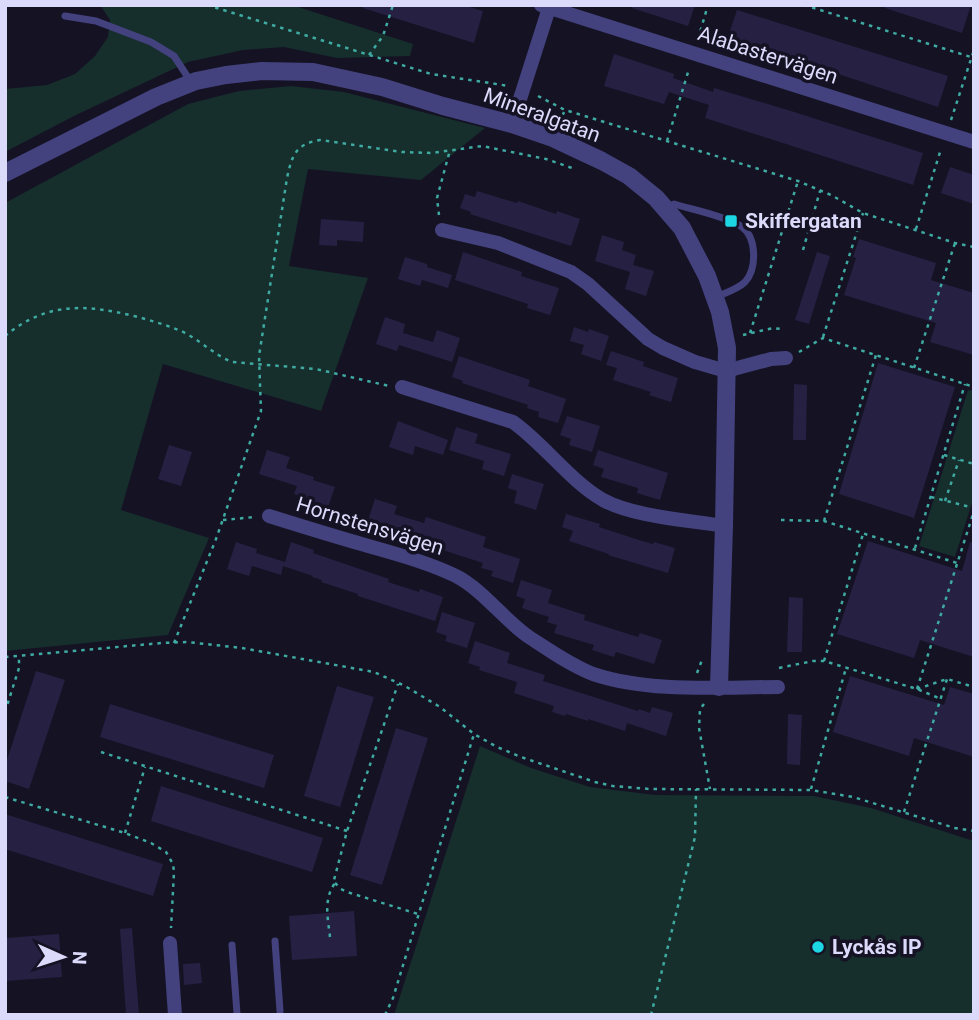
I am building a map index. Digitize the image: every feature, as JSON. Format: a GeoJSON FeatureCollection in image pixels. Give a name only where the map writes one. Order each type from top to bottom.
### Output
{"type":"FeatureCollection","features":[{"type":"Feature","properties":{"kind":"street","name":"Alabastervägen"},"geometry":{"type":"LineString","coordinates":[[547,6],[974,142]]}},
{"type":"Feature","properties":{"kind":"street"},"geometry":{"type":"LineString","coordinates":[[512,124],[547,6]]}},
{"type":"Feature","properties":{"kind":"street","name":"Mineralgatan"},"geometry":{"type":"LineString","coordinates":[[5,173],[156,97],[192,83],[226,75],[262,71],[313,72],[383,87],[553,138],[602,160],[629,176],[656,198],[682,228],[707,276],[720,312],[727,348],[719,687]]}},
{"type":"Feature","properties":{"kind":"street"},"geometry":{"type":"LineString","coordinates":[[442,230],[498,243],[571,272],[589,284],[648,339],[695,362],[726,371],[771,359],[786,358]]}},
{"type":"Feature","properties":{"kind":"street"},"geometry":{"type":"LineString","coordinates":[[402,387],[513,422],[576,479],[604,500],[654,515],[724,526]]}},
{"type":"Feature","properties":{"kind":"street","name":"Hornstensvägen"},"geometry":{"type":"LineString","coordinates":[[269,516],[409,558],[459,578],[518,629],[561,658],[593,673],[658,687],[778,687]]}},
{"type":"Feature","properties":{"kind":"street"},"geometry":{"type":"LineString","coordinates":[[170,943],[175,1015]]}},
{"type":"Feature","properties":{"kind":"lane"},"geometry":{"type":"LineString","coordinates":[[65,16],[96,21],[151,42],[174,56],[192,83]]}},
{"type":"Feature","properties":{"kind":"lane"},"geometry":{"type":"LineString","coordinates":[[666,209],[674,204],[731,221],[744,228],[752,243],[754,259],[749,276],[743,284],[715,298]]}},
{"type":"Feature","properties":{"kind":"lane"},"geometry":{"type":"LineString","coordinates":[[275,941],[280,1011]]}},
{"type":"Feature","properties":{"kind":"lane"},"geometry":{"type":"LineString","coordinates":[[232,944],[237,1014]]}},
{"type":"Feature","properties":{"kind":"path"},"geometry":{"type":"LineString","coordinates":[[207,5],[431,74],[514,88]]}},
{"type":"Feature","properties":{"kind":"path"},"geometry":{"type":"LineString","coordinates":[[369,56],[383,36],[393,5]]}},
{"type":"Feature","properties":{"kind":"path"},"geometry":{"type":"LineString","coordinates":[[667,141],[708,5]]}},
{"type":"Feature","properties":{"kind":"path"},"geometry":{"type":"LineString","coordinates":[[804,5],[974,58]]}},
{"type":"Feature","properties":{"kind":"path"},"geometry":{"type":"LineString","coordinates":[[533,93],[565,110],[798,181],[863,213],[974,247]]}},
{"type":"Feature","properties":{"kind":"path"},"geometry":{"type":"LineString","coordinates":[[174,643],[223,520],[261,411],[259,356],[265,312],[290,162],[298,150],[308,142],[320,139],[402,152],[432,153],[482,146],[546,159],[585,172]]}},
{"type":"Feature","properties":{"kind":"path"},"geometry":{"type":"LineString","coordinates":[[442,230],[437,198],[450,150]]}},
{"type":"Feature","properties":{"kind":"path"},"geometry":{"type":"LineString","coordinates":[[750,333],[798,181]]}},
{"type":"Feature","properties":{"kind":"path"},"geometry":{"type":"LineString","coordinates":[[803,250],[820,191]]}},
{"type":"Feature","properties":{"kind":"path"},"geometry":{"type":"LineString","coordinates":[[786,358],[822,338],[863,213]]}},
{"type":"Feature","properties":{"kind":"path"},"geometry":{"type":"LineString","coordinates":[[770,219],[785,223]]}},
{"type":"Feature","properties":{"kind":"path"},"geometry":{"type":"LineString","coordinates":[[914,368],[955,243]]}},
{"type":"Feature","properties":{"kind":"path"},"geometry":{"type":"LineString","coordinates":[[5,337],[34,317],[51,311],[69,308],[111,310],[181,331],[232,362],[316,369],[386,386],[402,387]]}},
{"type":"Feature","properties":{"kind":"path"},"geometry":{"type":"LineString","coordinates":[[724,338],[773,328],[781,329]]}},
{"type":"Feature","properties":{"kind":"path"},"geometry":{"type":"LineString","coordinates":[[822,338],[974,387]]}},
{"type":"Feature","properties":{"kind":"path"},"geometry":{"type":"LineString","coordinates":[[824,521],[876,355]]}},
{"type":"Feature","properties":{"kind":"path"},"geometry":{"type":"LineString","coordinates":[[915,550],[965,384]]}},
{"type":"Feature","properties":{"kind":"path"},"geometry":{"type":"LineString","coordinates":[[944,455],[974,464]]}},
{"type":"Feature","properties":{"kind":"path"},"geometry":{"type":"LineString","coordinates":[[945,501],[959,460]]}},
{"type":"Feature","properties":{"kind":"path"},"geometry":{"type":"LineString","coordinates":[[917,689],[974,510],[931,497]]}},
{"type":"Feature","properties":{"kind":"path"},"geometry":{"type":"LineString","coordinates":[[223,520],[269,516]]}},
{"type":"Feature","properties":{"kind":"path"},"geometry":{"type":"LineString","coordinates":[[781,520],[824,521],[957,563]]}},
{"type":"Feature","properties":{"kind":"path"},"geometry":{"type":"LineString","coordinates":[[824,661],[864,533]]}},
{"type":"Feature","properties":{"kind":"path"},"geometry":{"type":"LineString","coordinates":[[5,657],[174,643],[261,651],[364,670],[398,682],[440,707],[474,734],[496,747],[595,782],[631,788],[811,790],[853,797],[955,828],[974,831]]}},
{"type":"Feature","properties":{"kind":"path"},"geometry":{"type":"LineString","coordinates":[[5,712],[19,668],[19,656]]}},
{"type":"Feature","properties":{"kind":"path"},"geometry":{"type":"LineString","coordinates":[[779,668],[824,661],[941,699]]}},
{"type":"Feature","properties":{"kind":"path"},"geometry":{"type":"LineString","coordinates":[[811,790],[846,668]]}},
{"type":"Feature","properties":{"kind":"path"},"geometry":{"type":"LineString","coordinates":[[917,689],[947,679],[974,687]]}},
{"type":"Feature","properties":{"kind":"path"},"geometry":{"type":"LineString","coordinates":[[904,813],[947,679]]}},
{"type":"Feature","properties":{"kind":"path"},"geometry":{"type":"LineString","coordinates":[[330,937],[327,909],[330,890],[335,883],[347,831],[398,682]]}},
{"type":"Feature","properties":{"kind":"path"},"geometry":{"type":"LineString","coordinates":[[710,789],[699,739],[699,709],[719,687]]}},
{"type":"Feature","properties":{"kind":"path"},"geometry":{"type":"LineString","coordinates":[[384,1015],[393,998],[474,734]]}},
{"type":"Feature","properties":{"kind":"path"},"geometry":{"type":"LineString","coordinates":[[101,752],[347,831]]}},
{"type":"Feature","properties":{"kind":"path"},"geometry":{"type":"LineString","coordinates":[[125,833],[145,767]]}},
{"type":"Feature","properties":{"kind":"path"},"geometry":{"type":"LineString","coordinates":[[651,1015],[695,837],[696,789]]}},
{"type":"Feature","properties":{"kind":"path"},"geometry":{"type":"LineString","coordinates":[[5,797],[125,833],[151,842],[166,852],[174,872],[170,943]]}},
{"type":"Feature","properties":{"kind":"path"},"geometry":{"type":"LineString","coordinates":[[335,883],[348,892],[418,914]]}},
{"type":"Feature","properties":{"kind":"green space"},"geometry":{"type":"Polygon","coordinates":[[[100,5],[292,5],[413,44],[410,56],[337,58],[284,47],[243,50],[188,62],[5,152],[5,89],[47,85],[75,74],[95,56],[108,37],[110,20],[100,5]]]}},
{"type":"Feature","properties":{"kind":"green space"},"geometry":{"type":"Polygon","coordinates":[[[291,86],[344,92],[485,128],[421,180],[308,169],[289,266],[368,278],[321,411],[163,364],[121,510],[209,538],[168,635],[5,651],[5,203],[188,104],[239,91],[291,86]]]}},
{"type":"Feature","properties":{"kind":"green space"},"geometry":{"type":"Polygon","coordinates":[[[968,390],[974,391],[974,503],[955,557],[919,546],[968,390]]]}},
{"type":"Feature","properties":{"kind":"green space"},"geometry":{"type":"Polygon","coordinates":[[[480,746],[531,768],[590,787],[655,795],[814,796],[871,808],[974,841],[974,1015],[394,1015],[480,746]]]}},
{"type":"Feature","properties":{"kind":"building"},"geometry":{"type":"Polygon","coordinates":[[[364,5],[463,5],[483,11],[474,43],[363,8],[364,5]]]}},
{"type":"Feature","properties":{"kind":"building"},"geometry":{"type":"Polygon","coordinates":[[[632,5],[695,5],[688,26],[632,8],[632,5]]]}},
{"type":"Feature","properties":{"kind":"building"},"geometry":{"type":"Polygon","coordinates":[[[885,5],[971,5],[962,33],[885,8],[885,5]]]}},
{"type":"Feature","properties":{"kind":"building"},"geometry":{"type":"Polygon","coordinates":[[[737,10],[948,76],[938,107],[727,40],[737,10]]]}},
{"type":"Feature","properties":{"kind":"building"},"geometry":{"type":"Polygon","coordinates":[[[614,54],[674,74],[673,78],[713,92],[714,88],[923,153],[913,185],[705,118],[709,105],[669,92],[664,104],[604,86],[614,54]]]}},
{"type":"Feature","properties":{"kind":"building"},"geometry":{"type":"Polygon","coordinates":[[[950,167],[974,175],[974,204],[941,193],[950,167]]]}},
{"type":"Feature","properties":{"kind":"building"},"geometry":{"type":"Polygon","coordinates":[[[477,191],[580,219],[571,246],[470,214],[471,212],[460,208],[465,194],[475,197],[477,191]]]}},
{"type":"Feature","properties":{"kind":"building"},"geometry":{"type":"Polygon","coordinates":[[[321,219],[364,222],[363,242],[337,240],[337,246],[319,245],[321,219]]]}},
{"type":"Feature","properties":{"kind":"building"},"geometry":{"type":"Polygon","coordinates":[[[602,235],[624,242],[622,250],[636,255],[633,265],[654,271],[646,296],[625,289],[630,272],[595,261],[602,235]]]}},
{"type":"Feature","properties":{"kind":"building"},"geometry":{"type":"Polygon","coordinates":[[[859,239],[936,263],[931,280],[974,293],[974,355],[930,342],[936,323],[844,295],[859,239]]]}},
{"type":"Feature","properties":{"kind":"building"},"geometry":{"type":"Polygon","coordinates":[[[463,252],[522,272],[521,276],[559,288],[550,315],[527,308],[528,304],[455,280],[463,252]]]}},
{"type":"Feature","properties":{"kind":"building"},"geometry":{"type":"Polygon","coordinates":[[[817,252],[830,256],[809,324],[795,320],[817,252]]]}},
{"type":"Feature","properties":{"kind":"building"},"geometry":{"type":"Polygon","coordinates":[[[405,257],[452,275],[448,288],[422,280],[420,286],[398,279],[405,257]]]}},
{"type":"Feature","properties":{"kind":"building"},"geometry":{"type":"Polygon","coordinates":[[[385,317],[405,324],[403,333],[433,342],[437,330],[460,338],[452,362],[399,345],[397,351],[376,344],[385,317]]]}},
{"type":"Feature","properties":{"kind":"building"},"geometry":{"type":"Polygon","coordinates":[[[574,327],[609,336],[601,361],[581,354],[584,345],[570,341],[574,327]]]}},
{"type":"Feature","properties":{"kind":"building"},"geometry":{"type":"Polygon","coordinates":[[[611,351],[644,362],[643,366],[678,378],[671,402],[649,395],[651,392],[613,380],[617,368],[606,365],[611,351]]]}},
{"type":"Feature","properties":{"kind":"building"},"geometry":{"type":"Polygon","coordinates":[[[459,356],[530,380],[528,386],[566,399],[558,423],[538,417],[539,412],[527,408],[528,405],[462,383],[463,381],[452,377],[459,356]]]}},
{"type":"Feature","properties":{"kind":"building"},"geometry":{"type":"Polygon","coordinates":[[[878,363],[955,387],[914,518],[839,494],[878,363]]]}},
{"type":"Feature","properties":{"kind":"building"},"geometry":{"type":"Polygon","coordinates":[[[794,384],[807,385],[806,440],[793,440],[794,384]]]}},
{"type":"Feature","properties":{"kind":"building"},"geometry":{"type":"Polygon","coordinates":[[[567,416],[600,426],[592,452],[569,445],[571,439],[560,435],[567,416]]]}},
{"type":"Feature","properties":{"kind":"building"},"geometry":{"type":"Polygon","coordinates":[[[398,421],[448,440],[443,455],[415,446],[413,455],[389,447],[398,421]]]}},
{"type":"Feature","properties":{"kind":"building"},"geometry":{"type":"Polygon","coordinates":[[[456,427],[478,434],[475,443],[511,454],[504,476],[482,469],[484,461],[449,450],[456,427]]]}},
{"type":"Feature","properties":{"kind":"building"},"geometry":{"type":"Polygon","coordinates":[[[169,445],[192,452],[181,486],[158,479],[169,445]]]}},
{"type":"Feature","properties":{"kind":"building"},"geometry":{"type":"Polygon","coordinates":[[[267,450],[290,457],[286,468],[335,487],[327,510],[305,503],[307,498],[294,494],[297,486],[259,474],[267,450]]]}},
{"type":"Feature","properties":{"kind":"building"},"geometry":{"type":"Polygon","coordinates":[[[598,450],[668,473],[660,500],[637,493],[638,488],[601,477],[604,469],[593,465],[598,450]]]}},
{"type":"Feature","properties":{"kind":"building"},"geometry":{"type":"Polygon","coordinates":[[[512,474],[544,484],[536,510],[514,503],[517,491],[508,488],[512,474]]]}},
{"type":"Feature","properties":{"kind":"building"},"geometry":{"type":"Polygon","coordinates":[[[375,499],[397,506],[394,514],[424,523],[426,517],[486,537],[483,547],[520,559],[513,583],[491,576],[493,571],[481,568],[483,563],[418,542],[420,537],[390,528],[388,533],[366,526],[375,499]]]}},
{"type":"Feature","properties":{"kind":"building"},"geometry":{"type":"Polygon","coordinates":[[[566,514],[642,541],[675,548],[668,573],[569,541],[573,531],[562,527],[566,514]]]}},
{"type":"Feature","properties":{"kind":"building"},"geometry":{"type":"Polygon","coordinates":[[[868,541],[962,571],[970,542],[974,543],[974,657],[920,640],[914,658],[837,634],[868,541]]]}},
{"type":"Feature","properties":{"kind":"building"},"geometry":{"type":"Polygon","coordinates":[[[236,542],[257,549],[256,553],[285,562],[291,542],[314,550],[313,553],[389,579],[388,582],[443,597],[435,621],[358,596],[283,566],[281,575],[252,566],[249,576],[227,569],[236,542]]]}},
{"type":"Feature","properties":{"kind":"building"},"geometry":{"type":"Polygon","coordinates":[[[521,580],[552,590],[548,603],[585,615],[584,620],[638,637],[640,633],[662,640],[654,664],[616,652],[614,657],[592,650],[594,645],[554,633],[557,625],[547,622],[549,617],[522,608],[525,599],[516,596],[521,580]]]}},
{"type":"Feature","properties":{"kind":"building"},"geometry":{"type":"Polygon","coordinates":[[[789,597],[803,598],[802,652],[787,652],[789,597]]]}},
{"type":"Feature","properties":{"kind":"building"},"geometry":{"type":"Polygon","coordinates":[[[442,612],[475,623],[467,648],[445,641],[447,636],[436,632],[442,612]]]}},
{"type":"Feature","properties":{"kind":"building"},"geometry":{"type":"Polygon","coordinates":[[[475,641],[510,653],[507,663],[545,675],[543,681],[638,711],[639,709],[650,713],[652,707],[673,713],[666,736],[627,723],[625,731],[588,719],[552,712],[554,706],[514,693],[517,682],[479,670],[480,667],[468,663],[475,641]]]}},
{"type":"Feature","properties":{"kind":"building"},"geometry":{"type":"Polygon","coordinates":[[[36,671],[65,680],[29,789],[5,781],[5,766],[36,671]]]}},
{"type":"Feature","properties":{"kind":"building"},"geometry":{"type":"Polygon","coordinates":[[[850,676],[944,705],[950,687],[974,694],[974,757],[914,738],[909,756],[833,732],[850,676]]]}},
{"type":"Feature","properties":{"kind":"building"},"geometry":{"type":"Polygon","coordinates":[[[337,686],[374,697],[340,807],[304,796],[337,686]]]}},
{"type":"Feature","properties":{"kind":"building"},"geometry":{"type":"Polygon","coordinates":[[[110,704],[274,755],[264,788],[100,737],[110,704]]]}},
{"type":"Feature","properties":{"kind":"building"},"geometry":{"type":"Polygon","coordinates":[[[788,714],[802,715],[800,765],[787,764],[788,714]]]}},
{"type":"Feature","properties":{"kind":"building"},"geometry":{"type":"Polygon","coordinates":[[[396,728],[428,738],[382,885],[350,875],[396,728]]]}},
{"type":"Feature","properties":{"kind":"building"},"geometry":{"type":"Polygon","coordinates":[[[161,786],[323,838],[312,872],[151,821],[161,786]]]}},
{"type":"Feature","properties":{"kind":"building"},"geometry":{"type":"Polygon","coordinates":[[[5,814],[163,864],[153,896],[5,849],[5,814]]]}},
{"type":"Feature","properties":{"kind":"building"},"geometry":{"type":"Polygon","coordinates":[[[354,911],[357,956],[292,960],[289,916],[354,911]]]}},
{"type":"Feature","properties":{"kind":"building"},"geometry":{"type":"Polygon","coordinates":[[[132,928],[139,1015],[126,1015],[120,929],[132,928]]]}},
{"type":"Feature","properties":{"kind":"building"},"geometry":{"type":"Polygon","coordinates":[[[59,934],[62,977],[5,981],[5,938],[59,934]]]}},
{"type":"Feature","properties":{"kind":"building"},"geometry":{"type":"Polygon","coordinates":[[[200,963],[202,983],[184,985],[183,964],[200,963]]]}},
{"type":"Feature","properties":{"kind":"place","name":"Skiffergatan"},"geometry":{"type":"Point","coordinates":[731,221]}},
{"type":"Feature","properties":{"kind":"place","name":"Lyckås IP"},"geometry":{"type":"Point","coordinates":[818,947]}}]}
